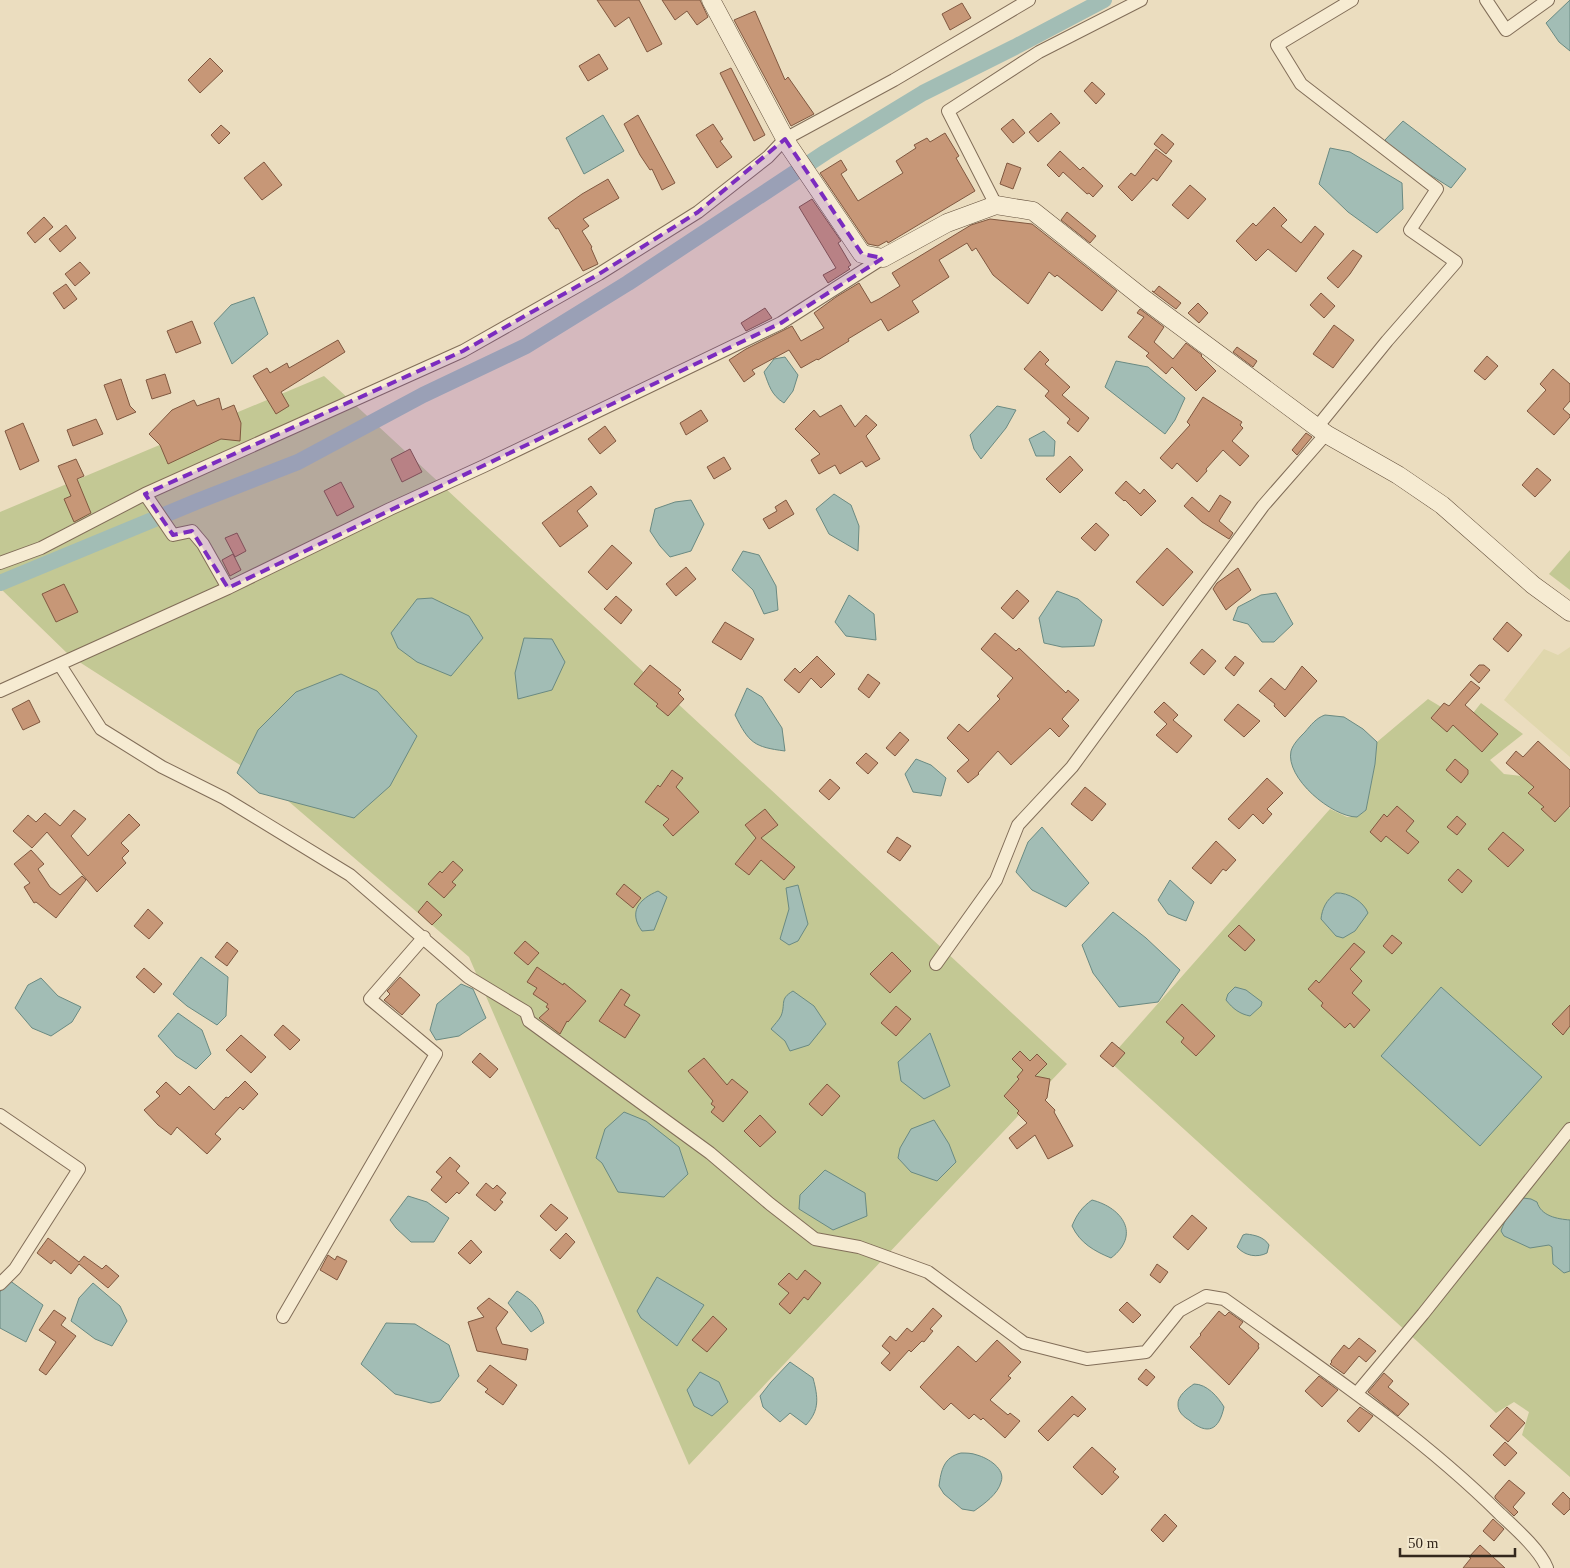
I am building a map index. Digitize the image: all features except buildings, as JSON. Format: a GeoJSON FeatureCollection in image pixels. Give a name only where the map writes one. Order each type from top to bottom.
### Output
{"type":"FeatureCollection","features":[{"type":"Feature","properties":{"kind":"street"},"geometry":{"type":"LineString","coordinates":[[711,0],[787,142],[808,174],[862,254],[883,258]]}},
{"type":"Feature","properties":{"kind":"street"},"geometry":{"type":"LineString","coordinates":[[0,563],[41,548],[145,494],[471,346],[599,274],[698,212],[787,142],[1029,0]]}},
{"type":"Feature","properties":{"kind":"street"},"geometry":{"type":"LineString","coordinates":[[996,205],[948,112],[1039,52],[1141,0]]}},
{"type":"Feature","properties":{"kind":"street"},"geometry":{"type":"LineString","coordinates":[[936,964],[996,880],[1018,825],[1072,767],[1263,506],[1322,430],[1387,341],[1456,262],[1410,230],[1437,189],[1301,84],[1277,45],[1352,0]]}},
{"type":"Feature","properties":{"kind":"street"},"geometry":{"type":"LineString","coordinates":[[1486,0],[1506,30],[1548,0]]}},
{"type":"Feature","properties":{"kind":"street"},"geometry":{"type":"LineString","coordinates":[[0,691],[228,588],[781,323],[883,258],[947,223],[996,205],[1033,211],[1250,379],[1322,430],[1398,475],[1442,505],[1533,585],[1570,612]]}},
{"type":"Feature","properties":{"kind":"street"},"geometry":{"type":"LineString","coordinates":[[145,494],[173,535],[192,531],[203,544],[228,588]]}},
{"type":"Feature","properties":{"kind":"street"},"geometry":{"type":"LineString","coordinates":[[60,665],[102,729],[162,767],[224,798],[350,875],[468,976],[526,1012],[529,1021],[710,1154],[816,1238],[858,1247],[928,1272],[1024,1343],[1087,1359],[1146,1352],[1179,1311],[1206,1296],[1224,1299],[1356,1394],[1436,1456],[1475,1489],[1526,1538],[1547,1568]]}},
{"type":"Feature","properties":{"kind":"street"},"geometry":{"type":"LineString","coordinates":[[283,1317],[436,1054],[370,999],[424,938]]}},
{"type":"Feature","properties":{"kind":"street"},"geometry":{"type":"LineString","coordinates":[[0,1115],[79,1169],[15,1269],[0,1284]]}},
{"type":"Feature","properties":{"kind":"street"},"geometry":{"type":"LineString","coordinates":[[1356,1394],[1570,1129]]}},
{"type":"Feature","properties":{"kind":"highlighted area"},"geometry":{"type":"Polygon","coordinates":[[[785,139],[862,254],[883,258],[781,323],[228,588],[192,531],[173,535],[145,494],[463,351],[599,274],[698,212],[785,139]]]}},
{"type":"Feature","properties":{"kind":"shaded area"},"geometry":{"type":"Polygon","coordinates":[[[1570,647],[1570,757],[1504,700],[1544,649],[1558,655],[1570,647]]]}},
{"type":"Feature","properties":{"kind":"green space"},"geometry":{"type":"Polygon","coordinates":[[[324,376],[1067,1064],[689,1465],[469,957],[265,781],[70,656],[0,588],[0,512],[324,376]]]}},
{"type":"Feature","properties":{"kind":"green space"},"geometry":{"type":"Polygon","coordinates":[[[1570,550],[1570,590],[1549,574],[1570,550]]]}},
{"type":"Feature","properties":{"kind":"green space"},"geometry":{"type":"Polygon","coordinates":[[[1428,699],[1466,722],[1481,703],[1523,734],[1490,760],[1504,774],[1530,777],[1570,809],[1570,1477],[1522,1435],[1529,1412],[1514,1402],[1496,1413],[1108,1060],[1330,809],[1347,817],[1357,817],[1366,810],[1375,764],[1377,742],[1428,699]]]}},
{"type":"Feature","properties":{"kind":"water"},"geometry":{"type":"Polygon","coordinates":[[[1570,0],[1570,51],[1559,42],[1546,23],[1570,0]]]}},
{"type":"Feature","properties":{"kind":"water"},"geometry":{"type":"Polygon","coordinates":[[[603,115],[624,151],[584,174],[566,138],[603,115]]]}},
{"type":"Feature","properties":{"kind":"water"},"geometry":{"type":"Polygon","coordinates":[[[1403,121],[1466,169],[1451,188],[1402,157],[1385,140],[1403,121]]]}},
{"type":"Feature","properties":{"kind":"water"},"geometry":{"type":"Polygon","coordinates":[[[1330,148],[1350,152],[1402,183],[1403,209],[1377,233],[1348,212],[1319,184],[1330,148]]]}},
{"type":"Feature","properties":{"kind":"water"},"geometry":{"type":"Polygon","coordinates":[[[254,297],[268,334],[232,364],[214,323],[231,305],[254,297]]]}},
{"type":"Feature","properties":{"kind":"water"},"geometry":{"type":"Polygon","coordinates":[[[785,357],[798,375],[793,391],[784,403],[773,393],[764,372],[774,359],[785,357]]]}},
{"type":"Feature","properties":{"kind":"water"},"geometry":{"type":"Polygon","coordinates":[[[1116,361],[1148,367],[1185,398],[1175,420],[1165,434],[1105,387],[1116,361]]]}},
{"type":"Feature","properties":{"kind":"water"},"geometry":{"type":"Polygon","coordinates":[[[997,406],[1016,410],[1006,428],[981,459],[974,449],[970,435],[997,406]]]}},
{"type":"Feature","properties":{"kind":"water"},"geometry":{"type":"Polygon","coordinates":[[[1044,431],[1055,441],[1054,456],[1036,456],[1029,439],[1044,431]]]}},
{"type":"Feature","properties":{"kind":"water"},"geometry":{"type":"Polygon","coordinates":[[[834,494],[851,505],[859,526],[858,551],[829,534],[816,509],[834,494]]]}},
{"type":"Feature","properties":{"kind":"water"},"geometry":{"type":"Polygon","coordinates":[[[691,500],[704,524],[691,551],[670,557],[650,531],[655,509],[675,502],[691,500]]]}},
{"type":"Feature","properties":{"kind":"water"},"geometry":{"type":"Polygon","coordinates":[[[743,551],[759,555],[776,586],[778,610],[764,614],[753,590],[732,570],[743,551]]]}},
{"type":"Feature","properties":{"kind":"water"},"geometry":{"type":"Polygon","coordinates":[[[1057,591],[1078,599],[1102,620],[1094,646],[1062,647],[1044,643],[1039,618],[1057,591]]]}},
{"type":"Feature","properties":{"kind":"water"},"geometry":{"type":"Polygon","coordinates":[[[1276,593],[1293,624],[1274,642],[1262,642],[1248,624],[1233,620],[1238,607],[1261,595],[1276,593]]]}},
{"type":"Feature","properties":{"kind":"water"},"geometry":{"type":"Polygon","coordinates":[[[849,595],[874,614],[876,640],[846,636],[835,622],[849,595]]]}},
{"type":"Feature","properties":{"kind":"water"},"geometry":{"type":"Polygon","coordinates":[[[432,598],[469,616],[483,638],[451,676],[417,662],[398,648],[391,633],[417,599],[432,598]]]}},
{"type":"Feature","properties":{"kind":"water"},"geometry":{"type":"Polygon","coordinates":[[[524,638],[552,639],[565,662],[552,690],[518,699],[515,673],[524,638]]]}},
{"type":"Feature","properties":{"kind":"water"},"geometry":{"type":"Polygon","coordinates":[[[341,674],[377,691],[417,736],[390,786],[354,818],[259,793],[237,773],[258,730],[296,692],[341,674]]]}},
{"type":"Feature","properties":{"kind":"water"},"geometry":{"type":"Polygon","coordinates":[[[747,688],[762,697],[782,728],[785,751],[759,745],[744,732],[735,715],[747,688]]]}},
{"type":"Feature","properties":{"kind":"water"},"geometry":{"type":"Polygon","coordinates":[[[1325,715],[1344,717],[1363,729],[1377,742],[1375,764],[1366,810],[1357,817],[1335,810],[1312,794],[1295,773],[1291,762],[1291,751],[1295,743],[1314,722],[1325,715]]]}},
{"type":"Feature","properties":{"kind":"water"},"geometry":{"type":"Polygon","coordinates":[[[916,759],[931,765],[946,778],[941,796],[913,792],[905,774],[916,759]]]}},
{"type":"Feature","properties":{"kind":"water"},"geometry":{"type":"Polygon","coordinates":[[[1042,827],[1089,883],[1066,907],[1032,890],[1016,872],[1028,842],[1042,827]]]}},
{"type":"Feature","properties":{"kind":"water"},"geometry":{"type":"Polygon","coordinates":[[[1170,880],[1194,902],[1186,921],[1168,914],[1158,900],[1170,880]]]}},
{"type":"Feature","properties":{"kind":"water"},"geometry":{"type":"Polygon","coordinates":[[[798,885],[808,924],[798,941],[789,945],[780,939],[789,909],[786,888],[798,885]]]}},
{"type":"Feature","properties":{"kind":"water"},"geometry":{"type":"Polygon","coordinates":[[[658,891],[667,897],[654,930],[642,931],[636,918],[638,907],[651,894],[658,891]]]}},
{"type":"Feature","properties":{"kind":"water"},"geometry":{"type":"Polygon","coordinates":[[[1336,893],[1355,898],[1368,913],[1355,931],[1343,938],[1336,936],[1321,919],[1325,905],[1336,893]]]}},
{"type":"Feature","properties":{"kind":"water"},"geometry":{"type":"Polygon","coordinates":[[[1113,912],[1146,938],[1180,970],[1158,1002],[1119,1007],[1093,973],[1082,945],[1113,912]]]}},
{"type":"Feature","properties":{"kind":"water"},"geometry":{"type":"Polygon","coordinates":[[[201,957],[228,977],[226,1016],[217,1025],[187,1006],[173,994],[201,957]]]}},
{"type":"Feature","properties":{"kind":"water"},"geometry":{"type":"Polygon","coordinates":[[[41,978],[58,996],[81,1007],[72,1022],[51,1036],[32,1028],[15,1008],[28,985],[41,978]]]}},
{"type":"Feature","properties":{"kind":"water"},"geometry":{"type":"Polygon","coordinates":[[[461,984],[473,989],[486,1018],[459,1036],[436,1040],[430,1030],[437,1004],[461,984]]]}},
{"type":"Feature","properties":{"kind":"water"},"geometry":{"type":"Polygon","coordinates":[[[1235,987],[1246,990],[1262,1002],[1261,1006],[1250,1016],[1237,1011],[1226,1000],[1228,994],[1235,987]]]}},
{"type":"Feature","properties":{"kind":"water"},"geometry":{"type":"Polygon","coordinates":[[[1441,987],[1542,1077],[1480,1146],[1381,1056],[1441,987]]]}},
{"type":"Feature","properties":{"kind":"water"},"geometry":{"type":"Polygon","coordinates":[[[793,991],[814,1006],[826,1024],[809,1045],[790,1051],[785,1041],[771,1029],[781,1016],[784,999],[793,991]]]}},
{"type":"Feature","properties":{"kind":"water"},"geometry":{"type":"Polygon","coordinates":[[[178,1013],[202,1030],[211,1054],[196,1069],[176,1056],[158,1036],[178,1013]]]}},
{"type":"Feature","properties":{"kind":"water"},"geometry":{"type":"Polygon","coordinates":[[[930,1033],[950,1086],[924,1099],[901,1081],[898,1062],[930,1033]]]}},
{"type":"Feature","properties":{"kind":"water"},"geometry":{"type":"Polygon","coordinates":[[[624,1112],[646,1121],[679,1147],[688,1174],[664,1197],[618,1192],[602,1163],[596,1158],[605,1129],[624,1112]]]}},
{"type":"Feature","properties":{"kind":"water"},"geometry":{"type":"Polygon","coordinates":[[[934,1120],[949,1144],[956,1162],[937,1181],[911,1172],[898,1158],[900,1148],[911,1129],[934,1120]]]}},
{"type":"Feature","properties":{"kind":"water"},"geometry":{"type":"Polygon","coordinates":[[[825,1170],[865,1193],[867,1216],[833,1230],[799,1209],[800,1195],[825,1170]]]}},
{"type":"Feature","properties":{"kind":"water"},"geometry":{"type":"Polygon","coordinates":[[[408,1196],[427,1202],[449,1218],[434,1242],[411,1242],[390,1220],[408,1196]]]}},
{"type":"Feature","properties":{"kind":"water"},"geometry":{"type":"Polygon","coordinates":[[[1523,1198],[1537,1202],[1542,1211],[1550,1216],[1570,1220],[1570,1271],[1564,1273],[1553,1264],[1552,1247],[1549,1245],[1530,1248],[1504,1236],[1501,1231],[1505,1222],[1523,1198]]]}},
{"type":"Feature","properties":{"kind":"water"},"geometry":{"type":"Polygon","coordinates":[[[1092,1200],[1112,1209],[1120,1216],[1124,1223],[1125,1240],[1120,1249],[1111,1258],[1088,1246],[1072,1226],[1080,1211],[1092,1200]]]}},
{"type":"Feature","properties":{"kind":"water"},"geometry":{"type":"Polygon","coordinates":[[[1246,1234],[1265,1240],[1269,1245],[1267,1253],[1251,1255],[1240,1250],[1237,1247],[1243,1235],[1246,1234]]]}},
{"type":"Feature","properties":{"kind":"water"},"geometry":{"type":"Polygon","coordinates":[[[657,1277],[704,1305],[677,1346],[641,1318],[637,1311],[657,1277]]]}},
{"type":"Feature","properties":{"kind":"water"},"geometry":{"type":"Polygon","coordinates":[[[9,1280],[43,1305],[26,1342],[0,1328],[0,1292],[9,1280]]]}},
{"type":"Feature","properties":{"kind":"water"},"geometry":{"type":"Polygon","coordinates":[[[93,1283],[120,1306],[127,1321],[112,1346],[95,1339],[71,1321],[79,1298],[93,1283]]]}},
{"type":"Feature","properties":{"kind":"water"},"geometry":{"type":"Polygon","coordinates":[[[517,1291],[534,1304],[542,1317],[544,1323],[531,1332],[508,1303],[517,1291]]]}},
{"type":"Feature","properties":{"kind":"water"},"geometry":{"type":"Polygon","coordinates":[[[386,1323],[415,1324],[449,1345],[459,1376],[440,1401],[431,1403],[395,1394],[361,1364],[386,1323]]]}},
{"type":"Feature","properties":{"kind":"water"},"geometry":{"type":"Polygon","coordinates":[[[790,1362],[813,1378],[817,1403],[814,1414],[806,1425],[790,1413],[780,1422],[763,1407],[760,1396],[790,1362]]]}},
{"type":"Feature","properties":{"kind":"water"},"geometry":{"type":"Polygon","coordinates":[[[700,1372],[719,1382],[728,1402],[712,1416],[694,1406],[687,1390],[700,1372]]]}},
{"type":"Feature","properties":{"kind":"water"},"geometry":{"type":"Polygon","coordinates":[[[1194,1384],[1208,1389],[1224,1407],[1219,1421],[1212,1428],[1207,1429],[1196,1425],[1183,1416],[1179,1410],[1179,1398],[1194,1384]]]}},
{"type":"Feature","properties":{"kind":"water"},"geometry":{"type":"Polygon","coordinates":[[[961,1453],[981,1456],[999,1469],[1002,1477],[997,1491],[974,1511],[962,1509],[944,1494],[939,1486],[944,1465],[955,1455],[961,1453]]]}},
{"type":"Feature","properties":{"kind":"waterway"},"geometry":{"type":"LineString","coordinates":[[0,583],[298,462],[423,395],[526,346],[628,283],[826,152],[923,93],[1104,0]]}}]}
